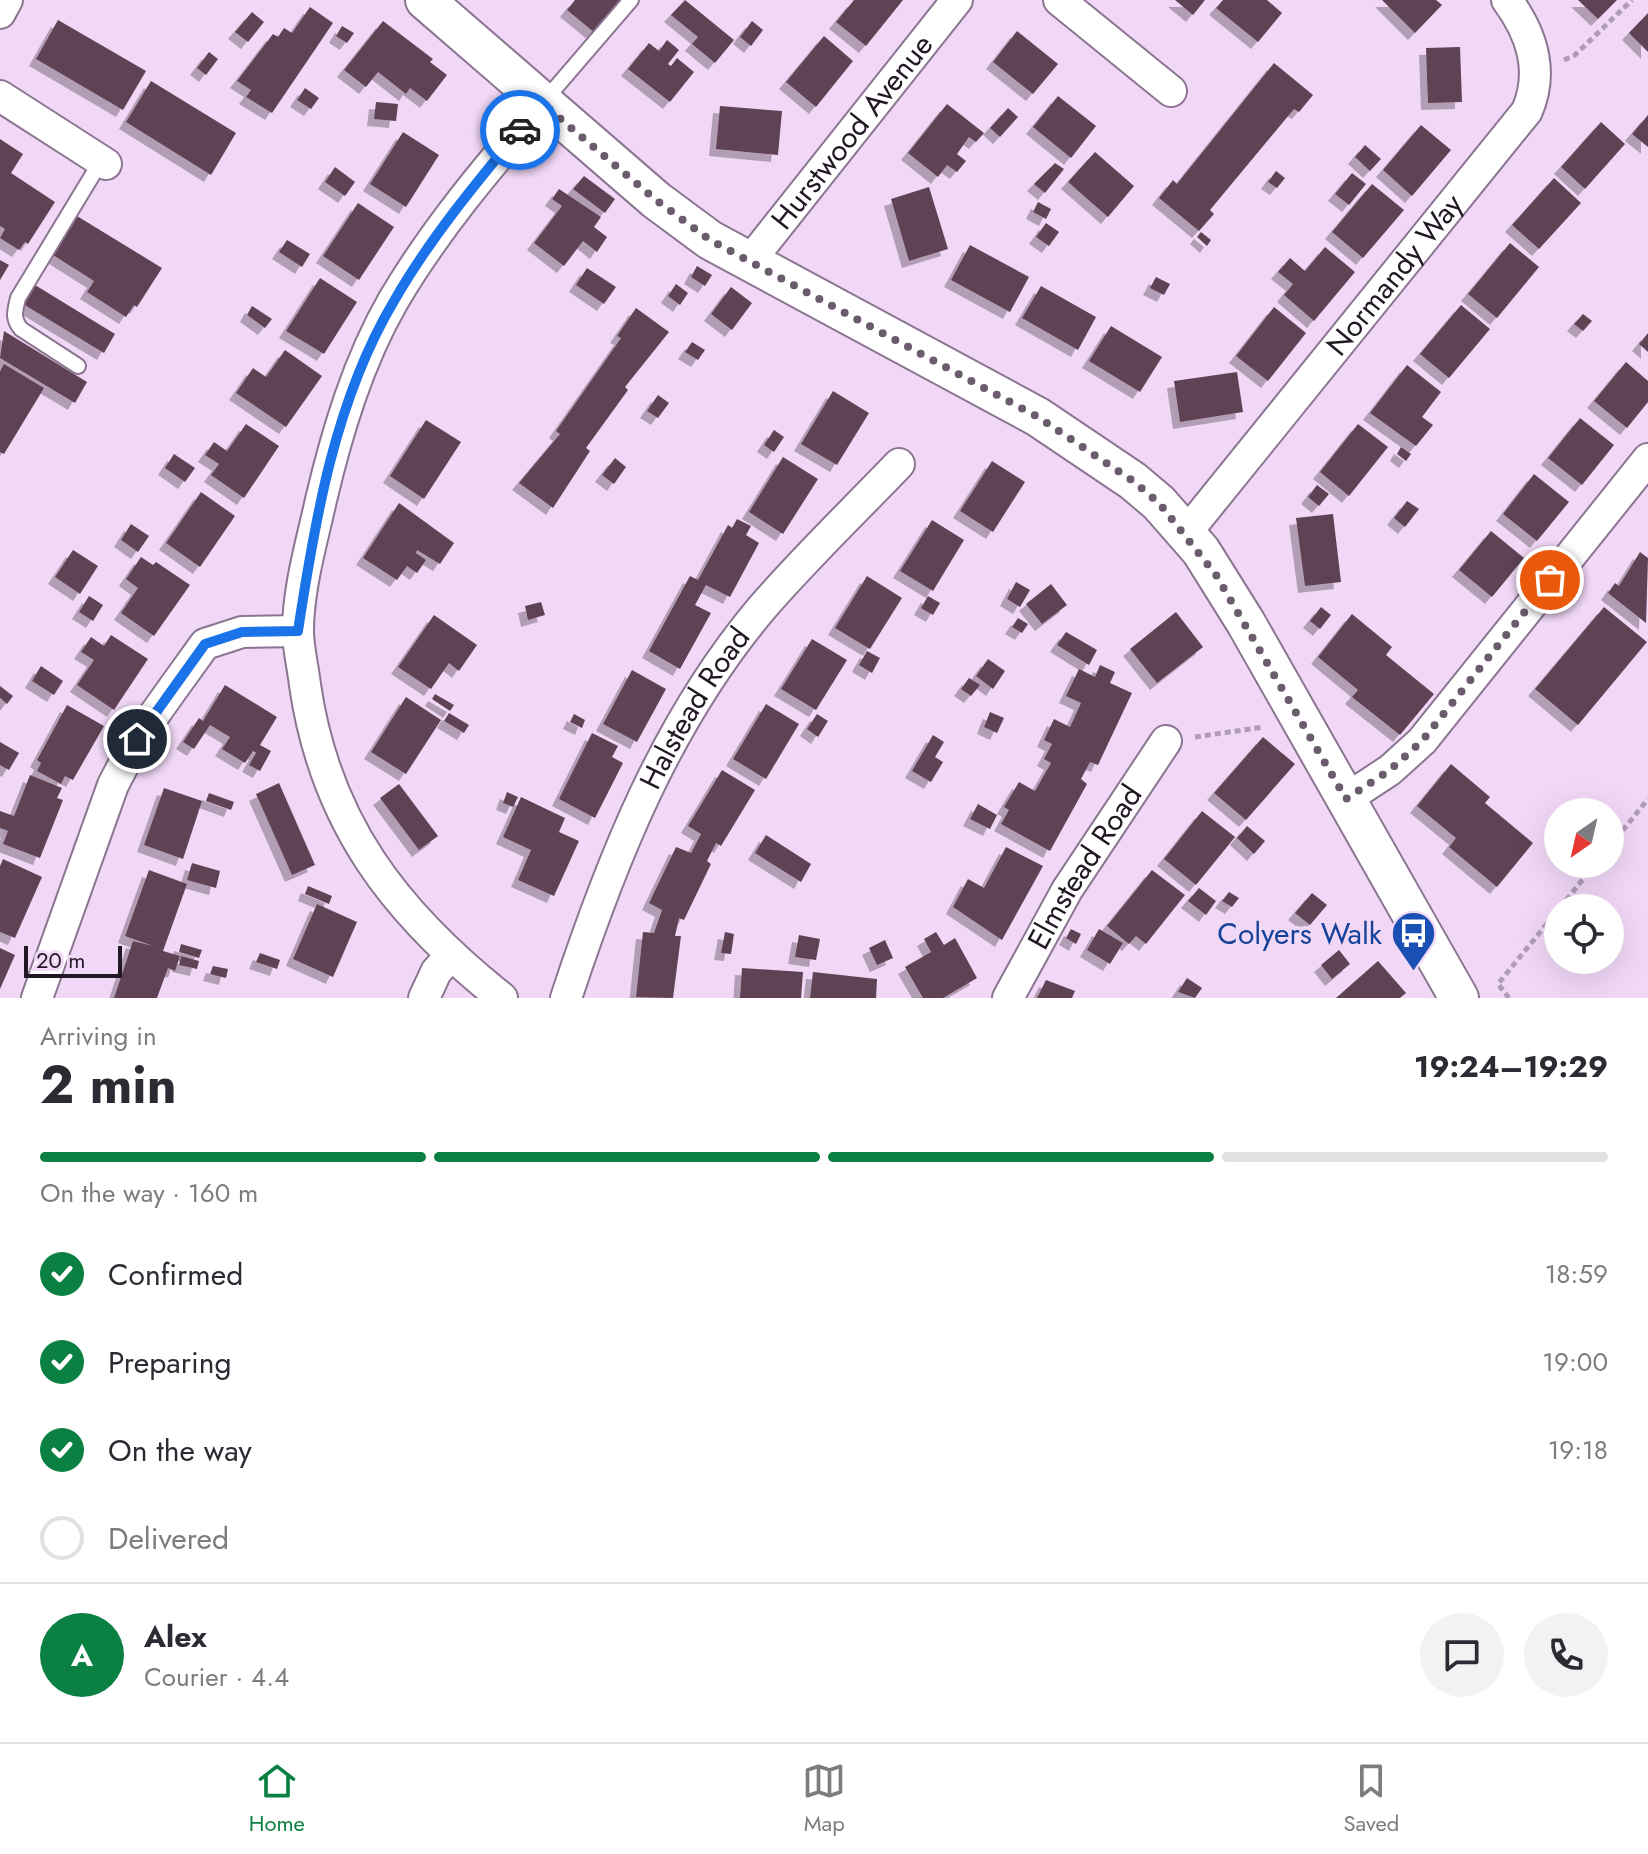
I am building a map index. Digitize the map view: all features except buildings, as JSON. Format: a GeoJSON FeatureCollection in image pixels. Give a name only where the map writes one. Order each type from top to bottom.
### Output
{"type":"FeatureCollection","features":[{"type":"Feature","properties":{"kind":"street"},"geometry":{"type":"LineString","coordinates":[[0,13],[7,0]]}},
{"type":"Feature","properties":{"kind":"street"},"geometry":{"type":"LineString","coordinates":[[425,0],[656,200],[710,240],[1038,417],[1133,481],[1186,533],[1246,623],[1459,998]]}},
{"type":"Feature","properties":{"kind":"street","name":"Hurstwood Avenue"},"geometry":{"type":"LineString","coordinates":[[749,262],[957,0]]}},
{"type":"Feature","properties":{"kind":"street"},"geometry":{"type":"LineString","coordinates":[[1059,0],[1171,91]]}},
{"type":"Feature","properties":{"kind":"street"},"geometry":{"type":"LineString","coordinates":[[1507,0],[1522,20],[1537,71]]}},
{"type":"Feature","properties":{"kind":"street","name":"Normandy Way"},"geometry":{"type":"LineString","coordinates":[[1186,533],[1527,111],[1535,91],[1537,71]]}},
{"type":"Feature","properties":{"kind":"street"},"geometry":{"type":"LineString","coordinates":[[0,96],[104,162]]}},
{"type":"Feature","properties":{"kind":"street"},"geometry":{"type":"LineString","coordinates":[[502,998],[450,956],[392,895],[337,804],[311,725],[298,631],[310,550],[333,451],[369,349],[394,300],[449,220],[543,104]]}},
{"type":"Feature","properties":{"kind":"street"},"geometry":{"type":"LineString","coordinates":[[1346,799],[1390,770],[1422,741],[1648,459]]}},
{"type":"Feature","properties":{"kind":"street","name":"Halstead Road"},"geometry":{"type":"LineString","coordinates":[[566,998],[600,894],[644,791],[705,684],[761,609],[899,464]]}},
{"type":"Feature","properties":{"kind":"street"},"geometry":{"type":"LineString","coordinates":[[37,998],[113,785],[137,739],[205,644],[242,632],[298,631]]}},
{"type":"Feature","properties":{"kind":"street","name":"Elmstead Road"},"geometry":{"type":"LineString","coordinates":[[1008,998],[1067,890],[1166,741]]}},
{"type":"Feature","properties":{"kind":"street"},"geometry":{"type":"LineString","coordinates":[[424,998],[436,972],[450,956]]}},
{"type":"Feature","properties":{"kind":"lane"},"geometry":{"type":"LineString","coordinates":[[543,104],[631,0]]}},
{"type":"Feature","properties":{"kind":"lane"},"geometry":{"type":"LineString","coordinates":[[78,366],[7,320],[104,162]]}},
{"type":"Feature","properties":{"kind":"path"},"geometry":{"type":"LineString","coordinates":[[1537,71],[1575,55],[1632,0]]}},
{"type":"Feature","properties":{"kind":"path"},"geometry":{"type":"LineString","coordinates":[[1166,741],[1303,722]]}},
{"type":"Feature","properties":{"kind":"path"},"geometry":{"type":"LineString","coordinates":[[1624,829],[1648,799]]}},
{"type":"Feature","properties":{"kind":"path"},"geometry":{"type":"LineString","coordinates":[[1571,894],[1584,878]]}},
{"type":"Feature","properties":{"kind":"path"},"geometry":{"type":"LineString","coordinates":[[1509,998],[1498,984],[1544,927]]}},
{"type":"Feature","properties":{"kind":"way so far"},"geometry":{"type":"LineString","coordinates":[[520,130],[543,104],[656,200],[710,240],[1038,417],[1133,481],[1159,503],[1201,551],[1246,623],[1346,799],[1390,770],[1422,741],[1550,580]]}},
{"type":"Feature","properties":{"kind":"place","name":"Colyers Walk"},"geometry":{"type":"Point","coordinates":[1413,973]}},
{"type":"Feature","properties":{"kind":"route"},"geometry":{"type":"LineString","coordinates":[[137,739],[205,644],[242,632],[298,631],[310,550],[333,451],[369,349],[394,300],[449,220],[520,130]]}}]}
